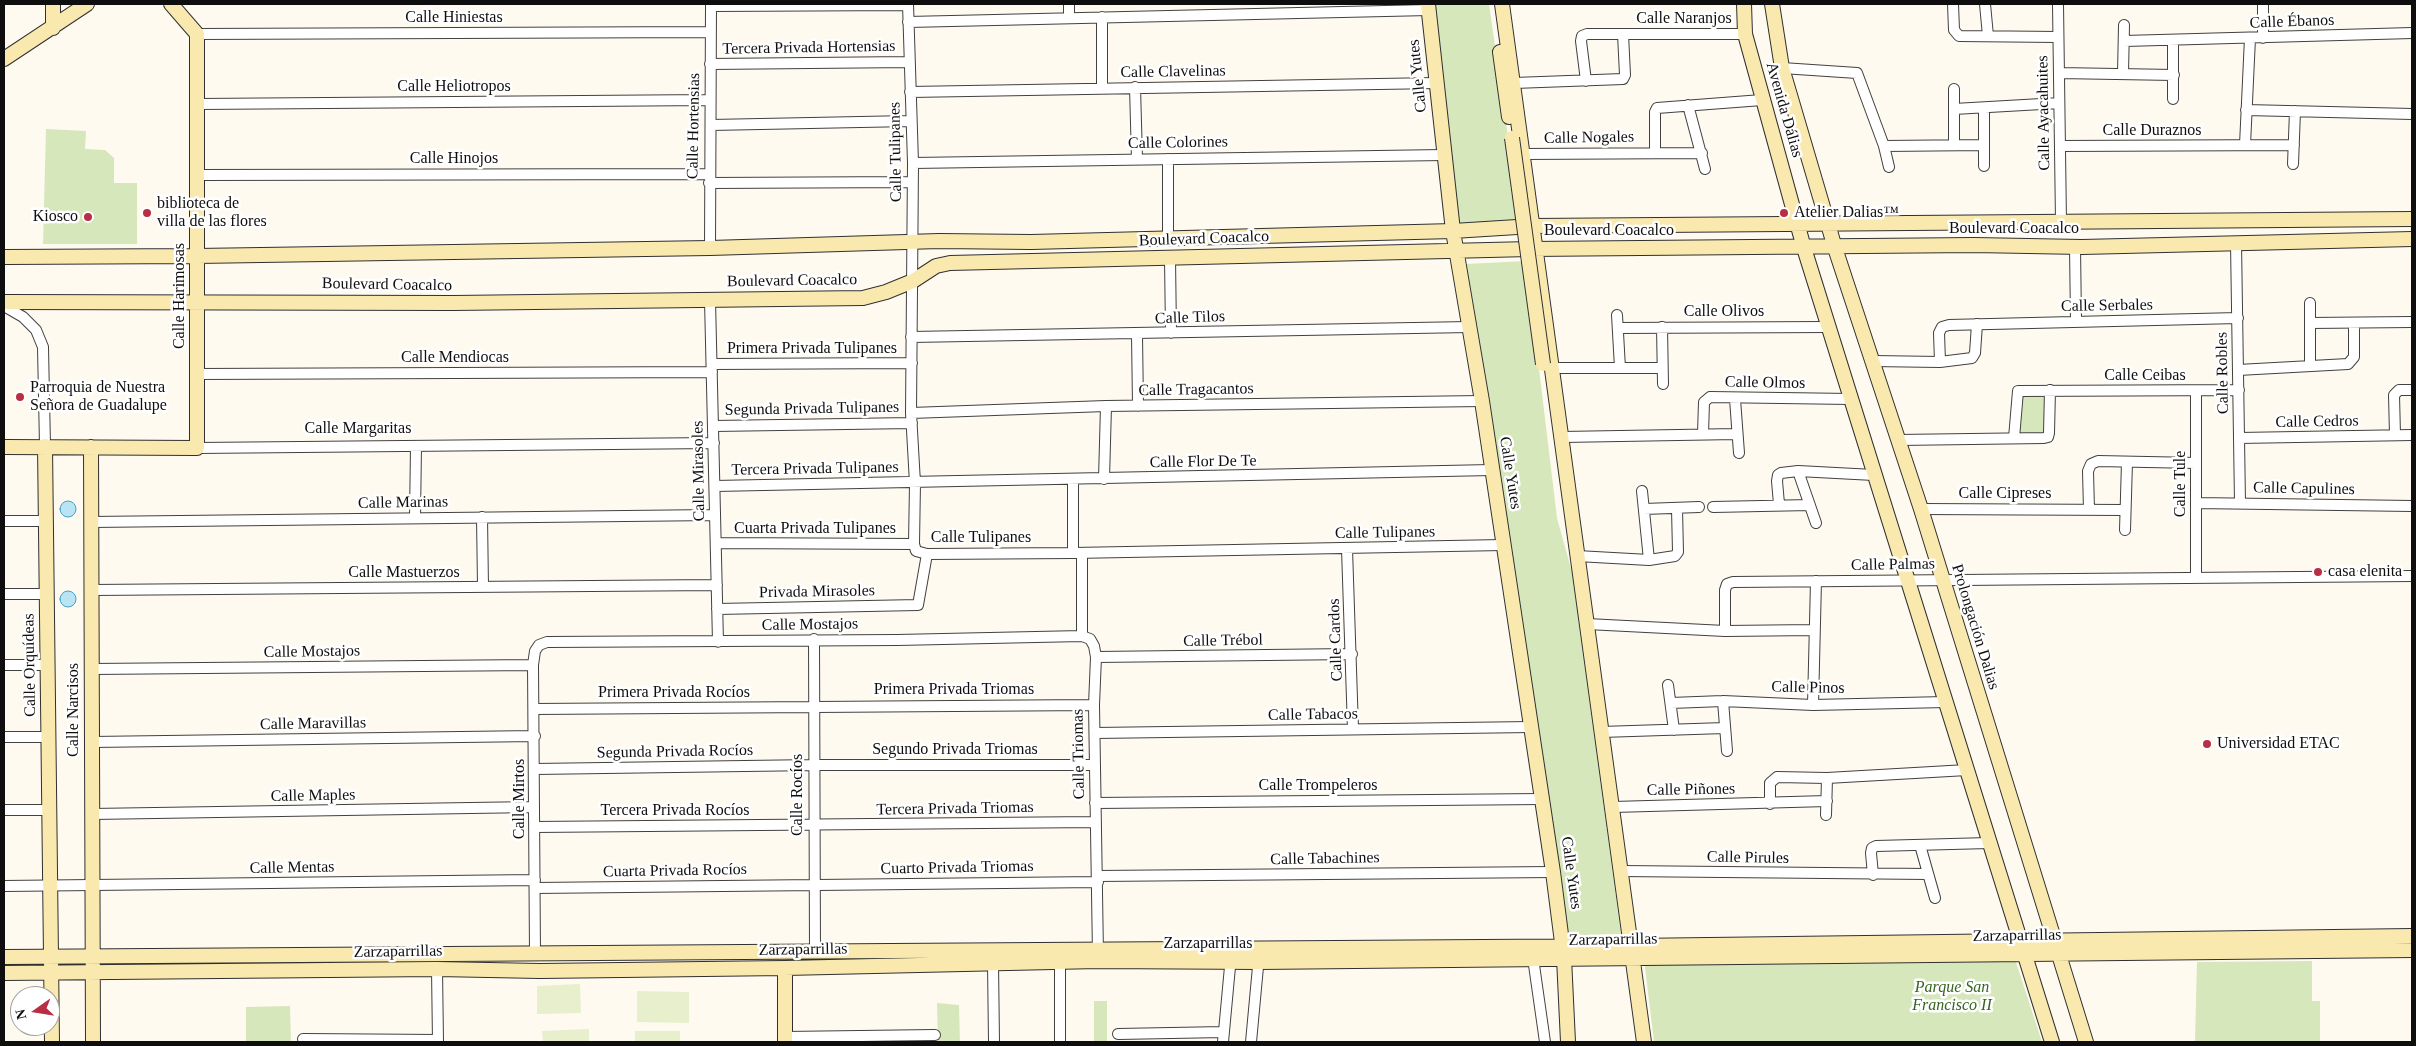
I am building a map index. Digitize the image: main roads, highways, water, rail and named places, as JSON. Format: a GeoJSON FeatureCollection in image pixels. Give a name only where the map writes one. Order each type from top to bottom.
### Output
{"type":"FeatureCollection","features":[{"type":"Feature","properties":{"kind":"main road"},"geometry":{"type":"LineString","coordinates":[[53,4],[53,28]]}},
{"type":"Feature","properties":{"kind":"main road"},"geometry":{"type":"LineString","coordinates":[[4,59],[87,4]]}},
{"type":"Feature","properties":{"kind":"main road","name":"Calle Harimosas"},"geometry":{"type":"LineString","coordinates":[[171,4],[197,34],[199,104],[197,448]]}},
{"type":"Feature","properties":{"kind":"main road"},"geometry":{"type":"LineString","coordinates":[[1493,4],[1548,366],[1562,437],[1644,1042]]}},
{"type":"Feature","properties":{"kind":"main road"},"geometry":{"type":"LineString","coordinates":[[1502,4],[1536,249],[1560,478],[1577,551]]}},
{"type":"Feature","properties":{"kind":"main road","name":"Avenida Dálias"},"geometry":{"type":"LineString","coordinates":[[1744,4],[1745,34],[1762,100],[1799,225]]}},
{"type":"Feature","properties":{"kind":"main road","name":"Avenida Dálias"},"geometry":{"type":"LineString","coordinates":[[1772,4],[1782,68],[1828,223]]}},
{"type":"Feature","properties":{"kind":"main road","name":"Calle Yutes"},"geometry":{"type":"LineString","coordinates":[[1428,7],[1453,231],[1482,400],[1553,872],[1563,952],[1568,1042]]}},
{"type":"Feature","properties":{"kind":"main road","name":"Boulevard Coacalco"},"geometry":{"type":"LineString","coordinates":[[4,257],[197,256],[710,248],[912,242],[1032,242],[1453,231],[1533,226],[2411,219]]}},
{"type":"Feature","properties":{"kind":"main road","name":"Prolongación Dalias"},"geometry":{"type":"LineString","coordinates":[[1828,223],[1921,509],[2086,1042]]}},
{"type":"Feature","properties":{"kind":"main road"},"geometry":{"type":"LineString","coordinates":[[1799,225],[1828,327],[2052,1042]]}},
{"type":"Feature","properties":{"kind":"main road","name":"Boulevard Coacalco"},"geometry":{"type":"LineString","coordinates":[[4,304],[198,301],[453,303],[863,298],[886,292],[913,281],[932,268],[950,263],[1536,249],[1835,248],[1974,245],[2075,247],[2412,238]]}},
{"type":"Feature","properties":{"kind":"main road","name":"Calle Orquídeas"},"geometry":{"type":"LineString","coordinates":[[45,446],[52,1042]]}},
{"type":"Feature","properties":{"kind":"main road","name":"Calle Margaritas"},"geometry":{"type":"LineString","coordinates":[[4,447],[197,448]]}},
{"type":"Feature","properties":{"kind":"main road","name":"Calle Narcisos"},"geometry":{"type":"LineString","coordinates":[[91,447],[93,1042]]}},
{"type":"Feature","properties":{"kind":"main road","name":"Zarzaparrillas"},"geometry":{"type":"LineString","coordinates":[[4,973],[94,974],[437,969],[540,971],[785,968],[1060,962],[1098,955],[1230,947],[1563,952],[2025,955],[2056,946],[2412,936]]}},
{"type":"Feature","properties":{"kind":"main road","name":"Zarzaparrillas"},"geometry":{"type":"LineString","coordinates":[[1632,952],[2020,940],[2056,946],[2412,950]]}},
{"type":"Feature","properties":{"kind":"main road","name":"Zarzaparrillas"},"geometry":{"type":"LineString","coordinates":[[4,957],[94,958],[815,950],[1098,955],[1259,962],[1533,958],[1563,952]]}},
{"type":"Feature","properties":{"kind":"main road"},"geometry":{"type":"LineString","coordinates":[[785,968],[785,1039]]}},
{"type":"Feature","properties":{"kind":"water"},"geometry":{"type":"Polygon","coordinates":[[[68,501],[76,509],[68,517],[60,509],[68,501]]]}},
{"type":"Feature","properties":{"kind":"water"},"geometry":{"type":"Polygon","coordinates":[[[68,591],[76,599],[68,607],[60,599],[68,591]]]}},
{"type":"Feature","properties":{"kind":"place","name":"biblioteca de villa de las flores"},"geometry":{"type":"Point","coordinates":[147,213]}},
{"type":"Feature","properties":{"kind":"place","name":"Atelier Dalias™"},"geometry":{"type":"Point","coordinates":[1784,213]}},
{"type":"Feature","properties":{"kind":"place","name":"Kiosco"},"geometry":{"type":"Point","coordinates":[88,217]}},
{"type":"Feature","properties":{"kind":"place","name":"Parroquia de Nuestra Señora de Guadalupe"},"geometry":{"type":"Point","coordinates":[20,397]}},
{"type":"Feature","properties":{"kind":"place","name":"casa elenita"},"geometry":{"type":"Point","coordinates":[2318,572]}},
{"type":"Feature","properties":{"kind":"place","name":"Universidad ETAC"},"geometry":{"type":"Point","coordinates":[2207,744]}},
{"type":"Feature","properties":{"kind":"park label","name":"Parque San Francisco II"},"geometry":{"type":"Point","coordinates":[1952,997]}}]}
